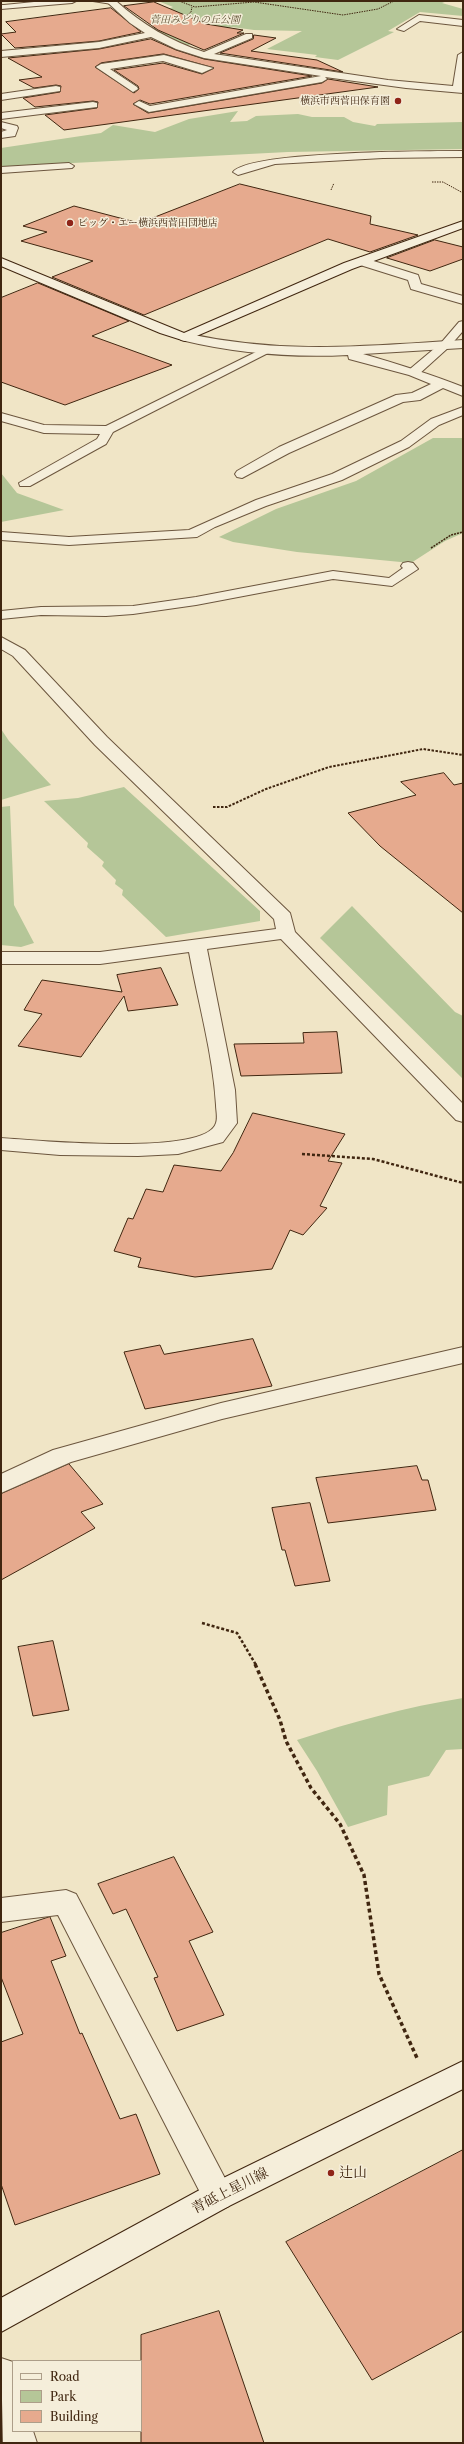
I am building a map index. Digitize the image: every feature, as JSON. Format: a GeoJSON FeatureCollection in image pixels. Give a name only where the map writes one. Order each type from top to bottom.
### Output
{"type":"FeatureCollection","features":[{"type":"Feature","properties":{"kind":"street"},"geometry":{"type":"LineString","coordinates":[[111,2],[130,20],[154,34],[204,55],[232,62],[402,86],[460,90],[463,55]]}},
{"type":"Feature","properties":{"kind":"street"},"geometry":{"type":"LineString","coordinates":[[1,54],[99,45],[154,34]]}},
{"type":"Feature","properties":{"kind":"street"},"geometry":{"type":"LineString","coordinates":[[204,55],[249,36]]}},
{"type":"Feature","properties":{"kind":"street"},"geometry":{"type":"LineString","coordinates":[[133,89],[100,68],[164,58],[202,70],[232,62]]}},
{"type":"Feature","properties":{"kind":"street"},"geometry":{"type":"LineString","coordinates":[[139,104],[148,109],[339,76]]}},
{"type":"Feature","properties":{"kind":"street"},"geometry":{"type":"LineString","coordinates":[[1,96],[56,89]]}},
{"type":"Feature","properties":{"kind":"street"},"geometry":{"type":"LineString","coordinates":[[1,116],[93,105]]}},
{"type":"Feature","properties":{"kind":"street"},"geometry":{"type":"LineString","coordinates":[[1,125],[13,128],[6,135],[8,145]]}},
{"type":"Feature","properties":{"kind":"street"},"geometry":{"type":"LineString","coordinates":[[238,172],[274,161],[384,155],[463,154]]}},
{"type":"Feature","properties":{"kind":"street"},"geometry":{"type":"LineString","coordinates":[[185,337],[361,261],[463,224]]}},
{"type":"Feature","properties":{"kind":"street"},"geometry":{"type":"LineString","coordinates":[[361,261],[414,278],[415,286],[463,300]]}},
{"type":"Feature","properties":{"kind":"street"},"geometry":{"type":"LineString","coordinates":[[1,262],[164,330],[218,345],[266,350],[337,352],[463,344]]}},
{"type":"Feature","properties":{"kind":"street"},"geometry":{"type":"LineString","coordinates":[[337,352],[414,372],[463,392]]}},
{"type":"Feature","properties":{"kind":"street"},"geometry":{"type":"LineString","coordinates":[[242,474],[284,450],[347,421],[401,398],[415,396],[443,383]]}},
{"type":"Feature","properties":{"kind":"street"},"geometry":{"type":"LineString","coordinates":[[1,642],[19,653],[101,741],[282,917],[286,933],[463,1116]]}},
{"type":"Feature","properties":{"kind":"street"},"geometry":{"type":"LineString","coordinates":[[1,958],[100,958],[286,933]]}},
{"type":"Feature","properties":{"kind":"street"},"geometry":{"type":"LineString","coordinates":[[1,1144],[60,1149],[138,1150],[178,1148],[216,1138],[227,1123],[225,1090],[197,946]]}},
{"type":"Feature","properties":{"kind":"street"},"geometry":{"type":"LineString","coordinates":[[1,1484],[62,1456],[221,1411],[409,1366],[463,1355]]}},
{"type":"Feature","properties":{"kind":"street"},"geometry":{"type":"LineString","coordinates":[[1,1910],[66,1902],[218,2196]]}},
{"type":"Feature","properties":{"kind":"street","name":"青砥上星川線"},"geometry":{"type":"LineString","coordinates":[[1,2316],[218,2196],[463,2074]]}},
{"type":"Feature","properties":{"kind":"street"},"geometry":{"type":"LineString","coordinates":[[1,2374],[12,2414]]}},
{"type":"Feature","properties":{"kind":"street"},"geometry":{"type":"LineString","coordinates":[[16,2432],[20,2443]]}},
{"type":"Feature","properties":{"kind":"lane"},"geometry":{"type":"LineString","coordinates":[[4,7],[72,1]]}},
{"type":"Feature","properties":{"kind":"lane"},"geometry":{"type":"LineString","coordinates":[[96,1],[111,2]]}},
{"type":"Feature","properties":{"kind":"lane"},"geometry":{"type":"LineString","coordinates":[[401,30],[419,18],[463,23]]}},
{"type":"Feature","properties":{"kind":"lane"},"geometry":{"type":"LineString","coordinates":[[1,170],[69,166]]}},
{"type":"Feature","properties":{"kind":"lane"},"geometry":{"type":"LineString","coordinates":[[414,372],[445,345],[463,324]]}},
{"type":"Feature","properties":{"kind":"lane"},"geometry":{"type":"LineString","coordinates":[[1,417],[44,429],[108,430],[266,350]]}},
{"type":"Feature","properties":{"kind":"lane"},"geometry":{"type":"LineString","coordinates":[[1,536],[69,541],[192,534],[210,524],[261,503],[337,477],[405,444],[435,422],[463,410]]}},
{"type":"Feature","properties":{"kind":"lane"},"geometry":{"type":"LineString","coordinates":[[24,483],[102,441],[108,430]]}},
{"type":"Feature","properties":{"kind":"lane"},"geometry":{"type":"LineString","coordinates":[[304,571],[392,582],[411,569],[408,566]]}},
{"type":"Feature","properties":{"kind":"lane"},"geometry":{"type":"LineString","coordinates":[[1,615],[41,611],[106,612],[133,610],[196,601],[333,575]]}},
{"type":"Feature","properties":{"kind":"path"},"geometry":{"type":"LineString","coordinates":[[179,1],[192,7],[230,2],[254,2],[286,6],[310,12],[340,14],[367,12],[394,1]]}},
{"type":"Feature","properties":{"kind":"path"},"geometry":{"type":"LineString","coordinates":[[408,566],[438,543],[463,532]]}},
{"type":"Feature","properties":{"kind":"path"},"geometry":{"type":"LineString","coordinates":[[170,809],[186,806],[227,807],[266,789],[329,767],[423,749],[463,755]]}},
{"type":"Feature","properties":{"kind":"path"},"geometry":{"type":"LineString","coordinates":[[302,1154],[373,1159],[463,1183]]}},
{"type":"Feature","properties":{"kind":"path"},"geometry":{"type":"LineString","coordinates":[[202,1622],[237,1633],[258,1668],[286,1741],[311,1788],[340,1824],[364,1875],[379,1974],[432,2089]]}},
{"type":"Feature","properties":{"kind":"green space","name":"菅田みどりの丘公園"},"geometry":{"type":"Polygon","coordinates":[[[158,1],[447,1],[442,3],[463,9],[463,16],[420,12],[388,31],[394,32],[338,60],[315,57],[317,55],[267,49],[302,31],[254,30],[232,27],[186,46],[148,30],[174,20],[158,13],[173,7],[158,1]]]}},
{"type":"Feature","properties":{"kind":"green space"},"geometry":{"type":"Polygon","coordinates":[[[238,111],[230,122],[247,121],[256,116],[298,114],[312,117],[344,117],[353,122],[375,126],[377,124],[463,122],[463,149],[288,152],[53,164],[1,171],[1,148],[101,133],[113,125],[155,132],[189,119],[238,111]]]}},
{"type":"Feature","properties":{"kind":"green space"},"geometry":{"type":"Polygon","coordinates":[[[433,438],[463,438],[463,533],[445,541],[411,563],[297,552],[233,542],[219,537],[276,509],[356,481],[433,438]]]}},
{"type":"Feature","properties":{"kind":"green space"},"geometry":{"type":"Polygon","coordinates":[[[1,473],[17,493],[64,510],[1,522],[1,473]]]}},
{"type":"Feature","properties":{"kind":"green space"},"geometry":{"type":"Polygon","coordinates":[[[1,729],[9,741],[51,785],[1,800],[1,729]]]}},
{"type":"Feature","properties":{"kind":"green space"},"geometry":{"type":"Polygon","coordinates":[[[124,787],[260,911],[260,921],[166,937],[122,895],[123,890],[115,884],[116,880],[102,866],[104,862],[87,847],[88,843],[44,801],[78,798],[124,787]]]}},
{"type":"Feature","properties":{"kind":"green space"},"geometry":{"type":"Polygon","coordinates":[[[10,806],[14,905],[34,943],[21,947],[1,945],[1,807],[10,806]]]}},
{"type":"Feature","properties":{"kind":"green space"},"geometry":{"type":"Polygon","coordinates":[[[352,906],[455,1012],[463,1016],[463,1079],[320,938],[352,906]]]}},
{"type":"Feature","properties":{"kind":"green space"},"geometry":{"type":"Polygon","coordinates":[[[463,1698],[463,1749],[446,1750],[429,1776],[388,1786],[387,1815],[348,1827],[317,1771],[297,1740],[379,1716],[463,1698]]]}},
{"type":"Feature","properties":{"kind":"building"},"geometry":{"type":"Polygon","coordinates":[[[154,2],[206,24],[243,30],[237,33],[244,33],[204,50],[158,30],[124,6],[154,2]]]}},
{"type":"Feature","properties":{"kind":"building"},"geometry":{"type":"Polygon","coordinates":[[[111,8],[141,32],[99,41],[15,48],[1,34],[16,32],[6,22],[111,8]]]}},
{"type":"Feature","properties":{"kind":"building"},"geometry":{"type":"Polygon","coordinates":[[[254,35],[276,38],[251,51],[317,60],[343,72],[220,53],[253,39],[254,35]]]}},
{"type":"Feature","properties":{"kind":"building"},"geometry":{"type":"Polygon","coordinates":[[[151,39],[176,50],[204,59],[312,76],[150,104],[140,100],[133,104],[148,113],[322,83],[328,79],[378,87],[64,130],[45,115],[97,108],[98,102],[93,101],[35,107],[23,98],[60,92],[61,86],[56,85],[34,88],[19,80],[42,77],[8,58],[99,49],[151,39]],[[164,54],[101,63],[95,67],[134,93],[139,89],[138,86],[114,70],[163,63],[202,74],[214,68],[164,54]]]}},
{"type":"Feature","properties":{"kind":"building"},"geometry":{"type":"Polygon","coordinates":[[[240,184],[371,216],[370,224],[418,235],[370,252],[328,239],[144,315],[52,277],[93,261],[21,241],[47,232],[23,226],[74,206],[139,223],[240,184]]]}},
{"type":"Feature","properties":{"kind":"building"},"geometry":{"type":"Polygon","coordinates":[[[435,240],[463,247],[463,259],[430,271],[387,258],[435,240]]]}},
{"type":"Feature","properties":{"kind":"building"},"geometry":{"type":"Polygon","coordinates":[[[38,283],[129,321],[92,336],[172,365],[65,405],[1,382],[1,298],[38,283]]]}},
{"type":"Feature","properties":{"kind":"building"},"geometry":{"type":"Polygon","coordinates":[[[444,773],[454,785],[463,783],[463,913],[380,846],[348,813],[416,795],[401,782],[444,773]]]}},
{"type":"Feature","properties":{"kind":"building"},"geometry":{"type":"Polygon","coordinates":[[[161,968],[178,1005],[128,1011],[124,996],[81,1057],[18,1046],[42,1014],[24,1010],[42,980],[122,992],[117,975],[161,968]]]}},
{"type":"Feature","properties":{"kind":"building"},"geometry":{"type":"Polygon","coordinates":[[[337,1032],[342,1073],[241,1076],[234,1044],[304,1043],[303,1033],[337,1032]]]}},
{"type":"Feature","properties":{"kind":"building"},"geometry":{"type":"Polygon","coordinates":[[[253,1113],[345,1134],[328,1161],[342,1163],[320,1206],[327,1208],[303,1235],[290,1230],[272,1269],[195,1277],[138,1267],[141,1258],[114,1251],[128,1218],[133,1219],[146,1189],[163,1192],[174,1165],[221,1171],[233,1153],[253,1113]]]}},
{"type":"Feature","properties":{"kind":"building"},"geometry":{"type":"Polygon","coordinates":[[[253,1339],[272,1386],[145,1409],[124,1352],[160,1345],[164,1354],[253,1339]]]}},
{"type":"Feature","properties":{"kind":"building"},"geometry":{"type":"Polygon","coordinates":[[[69,1464],[103,1504],[81,1512],[95,1528],[1,1580],[1,1494],[69,1464]]]}},
{"type":"Feature","properties":{"kind":"building"},"geometry":{"type":"Polygon","coordinates":[[[417,1466],[422,1480],[428,1480],[436,1510],[328,1523],[316,1478],[417,1466]]]}},
{"type":"Feature","properties":{"kind":"building"},"geometry":{"type":"Polygon","coordinates":[[[310,1503],[330,1581],[295,1586],[285,1550],[282,1550],[272,1508],[310,1503]]]}},
{"type":"Feature","properties":{"kind":"building"},"geometry":{"type":"Polygon","coordinates":[[[53,1641],[69,1710],[33,1716],[18,1647],[53,1641]]]}},
{"type":"Feature","properties":{"kind":"building"},"geometry":{"type":"Polygon","coordinates":[[[174,1857],[213,1932],[189,1941],[224,2015],[177,2031],[154,1978],[158,1977],[126,1909],[113,1914],[98,1884],[174,1857]]]}},
{"type":"Feature","properties":{"kind":"building"},"geometry":{"type":"Polygon","coordinates":[[[50,1917],[66,1956],[51,1961],[80,2034],[82,2033],[120,2119],[136,2114],[160,2174],[15,2225],[1,2184],[1,2042],[23,2034],[1,1977],[1,1933],[50,1917]]]}},
{"type":"Feature","properties":{"kind":"building"},"geometry":{"type":"Polygon","coordinates":[[[463,2150],[463,2331],[372,2380],[286,2242],[463,2150]]]}},
{"type":"Feature","properties":{"kind":"building"},"geometry":{"type":"Polygon","coordinates":[[[219,2311],[264,2443],[141,2443],[141,2335],[219,2311]]]}},
{"type":"Feature","properties":{"kind":"place","name":"横浜市西菅田保育園"},"geometry":{"type":"Point","coordinates":[398,101]}},
{"type":"Feature","properties":{"kind":"place","name":"ビッグ・エー横浜西菅田団地店"},"geometry":{"type":"Point","coordinates":[70,223]}},
{"type":"Feature","properties":{"kind":"place","name":"辻山"},"geometry":{"type":"Point","coordinates":[331,2173]}}]}
